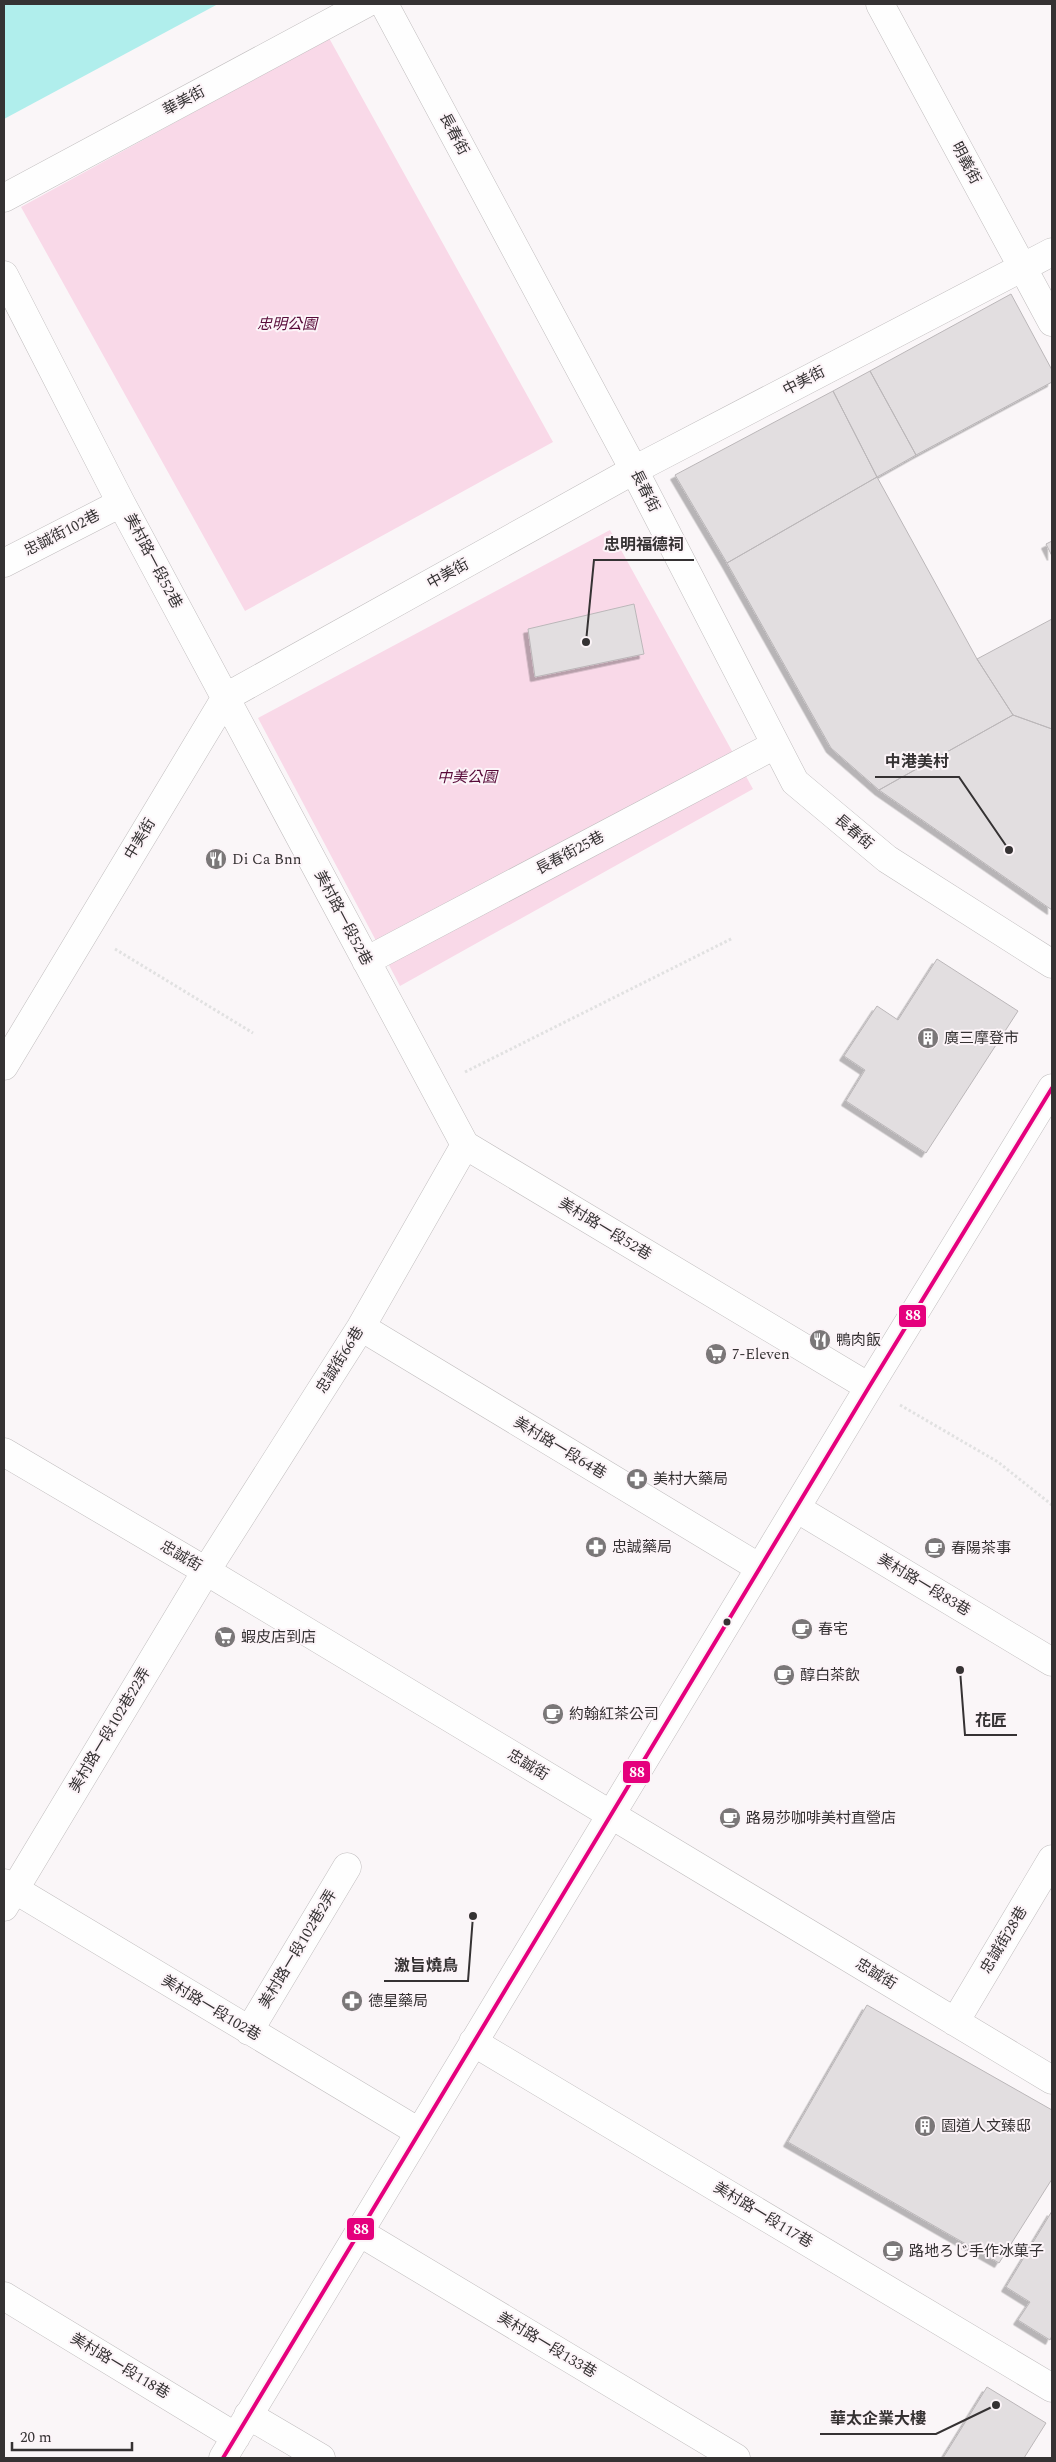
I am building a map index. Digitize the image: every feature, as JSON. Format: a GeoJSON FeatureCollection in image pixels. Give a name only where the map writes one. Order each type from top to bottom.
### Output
{"type":"FeatureCollection","features":[{"type":"Feature","properties":{"kind":"street","name":"華美街"},"geometry":{"type":"LineString","coordinates":[[4,198],[365,4]]}},
{"type":"Feature","properties":{"kind":"street","name":"長春街"},"geometry":{"type":"LineString","coordinates":[[384,4],[634,470],[795,782],[887,859],[1052,964]]}},
{"type":"Feature","properties":{"kind":"street","name":"明義街"},"geometry":{"type":"LineString","coordinates":[[880,4],[1052,322]]}},
{"type":"Feature","properties":{"kind":"street","name":"中美街"},"geometry":{"type":"LineString","coordinates":[[5,1061],[226,697],[634,470],[1052,252]]}},
{"type":"Feature","properties":{"kind":"street","name":"美村路一段52巷"},"geometry":{"type":"LineString","coordinates":[[4,275],[121,503],[465,1145],[869,1387]]}},
{"type":"Feature","properties":{"kind":"street","name":"忠誠街102巷"},"geometry":{"type":"LineString","coordinates":[[4,563],[121,503]]}},
{"type":"Feature","properties":{"kind":"street","name":"長春街25巷"},"geometry":{"type":"LineString","coordinates":[[366,961],[775,745]]}},
{"type":"Feature","properties":{"kind":"street"},"geometry":{"type":"LineString","coordinates":[[236,2436],[869,1387],[1052,1088]]}},
{"type":"Feature","properties":{"kind":"street","name":"忠誠街66巷"},"geometry":{"type":"LineString","coordinates":[[206,1571],[361,1327],[465,1145]]}},
{"type":"Feature","properties":{"kind":"street","name":"美村路一段64巷"},"geometry":{"type":"LineString","coordinates":[[361,1327],[760,1568]]}},
{"type":"Feature","properties":{"kind":"street","name":"忠誠街"},"geometry":{"type":"LineString","coordinates":[[4,1452],[206,1571],[1052,2080]]}},
{"type":"Feature","properties":{"kind":"street","name":"美村路一段83巷"},"geometry":{"type":"LineString","coordinates":[[796,1508],[1052,1662]]}},
{"type":"Feature","properties":{"kind":"street","name":"美村路一段102巷22弄"},"geometry":{"type":"LineString","coordinates":[[7,1893],[206,1571]]}},
{"type":"Feature","properties":{"kind":"street","name":"忠誠街28巷"},"geometry":{"type":"LineString","coordinates":[[955,2022],[1052,1859]]}},
{"type":"Feature","properties":{"kind":"street","name":"美村路一段102巷2弄"},"geometry":{"type":"LineString","coordinates":[[249,2031],[347,1867]]}},
{"type":"Feature","properties":{"kind":"street","name":"美村路一段102巷"},"geometry":{"type":"LineString","coordinates":[[7,1893],[249,2031],[419,2132]]}},
{"type":"Feature","properties":{"kind":"street","name":"美村路一段117巷"},"geometry":{"type":"LineString","coordinates":[[473,2042],[1052,2388]]}},
{"type":"Feature","properties":{"kind":"street","name":"美村路一段133巷"},"geometry":{"type":"LineString","coordinates":[[359,2232],[736,2458]]}},
{"type":"Feature","properties":{"kind":"street","name":"美村路一段118巷"},"geometry":{"type":"LineString","coordinates":[[4,2296],[236,2436],[321,2458]]}},
{"type":"Feature","properties":{"kind":"path"},"geometry":{"type":"LineString","coordinates":[[85,931],[253,1034]]}},
{"type":"Feature","properties":{"kind":"path"},"geometry":{"type":"LineString","coordinates":[[434,1088],[733,938]]}},
{"type":"Feature","properties":{"kind":"path"},"geometry":{"type":"LineString","coordinates":[[869,1387],[998,1462],[1052,1505]]}},
{"type":"Feature","properties":{"kind":"green space","name":"忠明公園"},"geometry":{"type":"Polygon","coordinates":[[[329,38],[553,442],[245,611],[21,207],[329,38]]]}},
{"type":"Feature","properties":{"kind":"green space","name":"中美公園"},"geometry":{"type":"Polygon","coordinates":[[[610,530],[753,789],[400,986],[258,718],[610,530]]]}},
{"type":"Feature","properties":{"kind":"water"},"geometry":{"type":"Polygon","coordinates":[[[4,4],[218,4],[4,119],[4,4]]]}},
{"type":"Feature","properties":{"kind":"building"},"geometry":{"type":"Polygon","coordinates":[[[1011,294],[1052,370],[1052,382],[916,455],[870,371],[1011,294]]]}},
{"type":"Feature","properties":{"kind":"building"},"geometry":{"type":"Polygon","coordinates":[[[870,371],[916,455],[877,477],[833,391],[870,371]]]}},
{"type":"Feature","properties":{"kind":"building"},"geometry":{"type":"Polygon","coordinates":[[[833,391],[877,477],[727,563],[675,475],[833,391]]]}},
{"type":"Feature","properties":{"kind":"building"},"geometry":{"type":"Polygon","coordinates":[[[877,477],[977,659],[1013,715],[879,790],[831,748],[727,563],[877,477]]]}},
{"type":"Feature","properties":{"kind":"building"},"geometry":{"type":"Polygon","coordinates":[[[1052,541],[1052,556],[1046,544],[1052,541]]]}},
{"type":"Feature","properties":{"kind":"building"},"geometry":{"type":"Polygon","coordinates":[[[634,604],[644,654],[535,677],[528,629],[634,604]]]}},
{"type":"Feature","properties":{"kind":"building"},"geometry":{"type":"Polygon","coordinates":[[[1052,619],[1052,729],[1013,715],[977,659],[1052,619]]]}},
{"type":"Feature","properties":{"kind":"building"},"geometry":{"type":"Polygon","coordinates":[[[1013,715],[1052,729],[1052,910],[879,790],[1013,715]]]}},
{"type":"Feature","properties":{"kind":"building","name":"廣三摩登市"},"geometry":{"type":"Polygon","coordinates":[[[937,959],[1018,1011],[926,1153],[846,1101],[865,1070],[844,1056],[877,1006],[898,1020],[937,959]]]}},
{"type":"Feature","properties":{"kind":"building","name":"園道人文臻邸"},"geometry":{"type":"Polygon","coordinates":[[[867,2005],[1052,2110],[1052,2179],[999,2263],[788,2142],[867,2005]]]}},
{"type":"Feature","properties":{"kind":"building"},"geometry":{"type":"Polygon","coordinates":[[[1052,2211],[1052,2336],[1050,2340],[1018,2320],[1030,2302],[1006,2287],[1052,2211]]]}},
{"type":"Feature","properties":{"kind":"building"},"geometry":{"type":"Polygon","coordinates":[[[987,2387],[1046,2423],[1024,2458],[943,2458],[987,2387]]]}},
{"type":"Feature","properties":{"kind":"transit line","name":"88"},"geometry":{"type":"LineString","coordinates":[[223,2458],[869,1387],[1052,1088]]}},
{"type":"Feature","properties":{"kind":"place","name":"忠明福德祠"},"geometry":{"type":"Point","coordinates":[586,642]}},
{"type":"Feature","properties":{"kind":"place","name":"中港美村"},"geometry":{"type":"Point","coordinates":[1009,850]}},
{"type":"Feature","properties":{"kind":"place","name":"Di Ca Bnn"},"geometry":{"type":"Point","coordinates":[216,859]}},
{"type":"Feature","properties":{"kind":"place","name":"廣三摩登市"},"geometry":{"type":"Point","coordinates":[928,1038]}},
{"type":"Feature","properties":{"kind":"place","name":"鴨肉飯"},"geometry":{"type":"Point","coordinates":[820,1340]}},
{"type":"Feature","properties":{"kind":"place","name":"7-Eleven"},"geometry":{"type":"Point","coordinates":[716,1354]}},
{"type":"Feature","properties":{"kind":"place","name":"美村大藥局"},"geometry":{"type":"Point","coordinates":[637,1479]}},
{"type":"Feature","properties":{"kind":"place","name":"忠誠藥局"},"geometry":{"type":"Point","coordinates":[596,1547]}},
{"type":"Feature","properties":{"kind":"place","name":"春陽茶事"},"geometry":{"type":"Point","coordinates":[935,1548]}},
{"type":"Feature","properties":{"kind":"place","name":"春宅"},"geometry":{"type":"Point","coordinates":[802,1629]}},
{"type":"Feature","properties":{"kind":"place","name":"蝦皮店到店"},"geometry":{"type":"Point","coordinates":[225,1637]}},
{"type":"Feature","properties":{"kind":"place","name":"花匠"},"geometry":{"type":"Point","coordinates":[960,1670]}},
{"type":"Feature","properties":{"kind":"place","name":"醇白茶飲"},"geometry":{"type":"Point","coordinates":[784,1675]}},
{"type":"Feature","properties":{"kind":"place","name":"約翰紅茶公司"},"geometry":{"type":"Point","coordinates":[553,1714]}},
{"type":"Feature","properties":{"kind":"place","name":"路易莎咖啡美村直營店"},"geometry":{"type":"Point","coordinates":[730,1818]}},
{"type":"Feature","properties":{"kind":"place","name":"激旨燒鳥"},"geometry":{"type":"Point","coordinates":[473,1916]}},
{"type":"Feature","properties":{"kind":"place","name":"德星藥局"},"geometry":{"type":"Point","coordinates":[352,2001]}},
{"type":"Feature","properties":{"kind":"place","name":"園道人文臻邸"},"geometry":{"type":"Point","coordinates":[925,2126]}},
{"type":"Feature","properties":{"kind":"place","name":"路地ろじ手作冰菓子"},"geometry":{"type":"Point","coordinates":[893,2251]}},
{"type":"Feature","properties":{"kind":"place","name":"華太企業大樓"},"geometry":{"type":"Point","coordinates":[996,2405]}}]}
